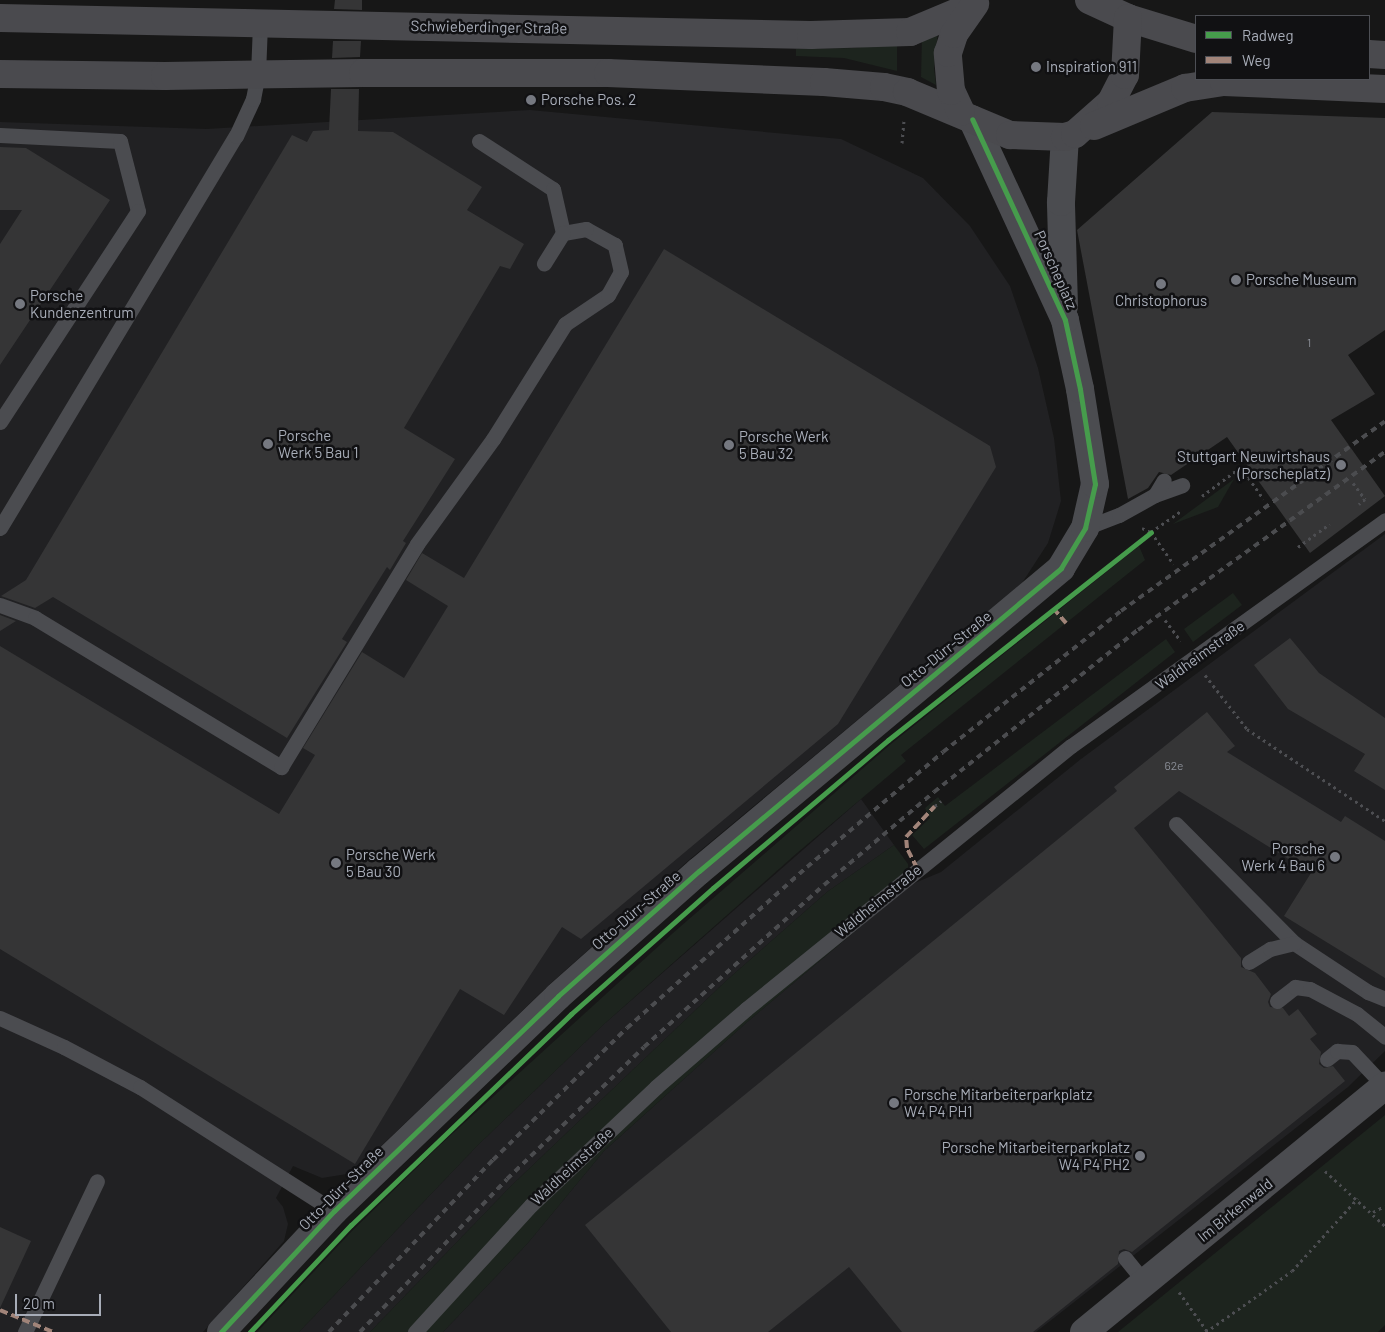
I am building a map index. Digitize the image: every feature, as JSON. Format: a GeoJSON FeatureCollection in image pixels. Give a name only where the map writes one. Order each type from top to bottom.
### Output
{"type":"FeatureCollection","features":[{"type":"Feature","properties":{"kind":"main road"},"geometry":{"type":"LineString","coordinates":[[1089,0],[1126,11],[1195,39]]}},
{"type":"Feature","properties":{"kind":"main road","name":"Schwieberdinger Straße"},"geometry":{"type":"LineString","coordinates":[[0,18],[811,35],[910,32],[977,3]]}},
{"type":"Feature","properties":{"kind":"main road","name":"Porscheplatz"},"geometry":{"type":"LineString","coordinates":[[967,116],[951,91],[948,53],[954,34],[977,3]]}},
{"type":"Feature","properties":{"kind":"main road"},"geometry":{"type":"LineString","coordinates":[[1070,136],[1111,102],[1125,75],[1126,11]]}},
{"type":"Feature","properties":{"kind":"main road"},"geometry":{"type":"LineString","coordinates":[[1370,54],[1385,55]]}},
{"type":"Feature","properties":{"kind":"main road"},"geometry":{"type":"LineString","coordinates":[[0,74],[608,73],[824,82],[884,87],[967,116],[1010,134],[1070,136],[1185,88],[1224,82],[1385,89]]}},
{"type":"Feature","properties":{"kind":"street","name":"Porscheplatz"},"geometry":{"type":"LineString","coordinates":[[967,116],[1065,320]]}},
{"type":"Feature","properties":{"kind":"street","name":"Porscheplatz"},"geometry":{"type":"LineString","coordinates":[[1070,136],[1061,202],[1065,320],[1080,389],[1095,484],[1085,528]]}},
{"type":"Feature","properties":{"kind":"street","name":"Otto-Dürr-Straße"},"geometry":{"type":"LineString","coordinates":[[221,1332],[334,1211],[558,996],[630,932],[1039,589],[1060,568],[1085,528]]}},
{"type":"Feature","properties":{"kind":"street","name":"Im Birkenwald"},"geometry":{"type":"LineString","coordinates":[[1084,1332],[1384,1086]]}},
{"type":"Feature","properties":{"kind":"lane"},"geometry":{"type":"LineString","coordinates":[[0,528],[236,136],[253,99],[258,74],[260,24]]}},
{"type":"Feature","properties":{"kind":"lane"},"geometry":{"type":"LineString","coordinates":[[0,135],[120,141],[138,211],[0,422]]}},
{"type":"Feature","properties":{"kind":"lane"},"geometry":{"type":"LineString","coordinates":[[480,141],[553,189],[563,233],[544,264]]}},
{"type":"Feature","properties":{"kind":"lane"},"geometry":{"type":"LineString","coordinates":[[0,605],[35,618],[281,767],[417,544],[493,440],[565,324],[608,295],[621,272],[615,245],[586,229],[563,233]]}},
{"type":"Feature","properties":{"kind":"lane"},"geometry":{"type":"LineString","coordinates":[[1155,495],[1164,480]]}},
{"type":"Feature","properties":{"kind":"lane"},"geometry":{"type":"LineString","coordinates":[[1085,528],[1119,515],[1155,495],[1182,485]]}},
{"type":"Feature","properties":{"kind":"lane","name":"Waldheimstraße"},"geometry":{"type":"LineString","coordinates":[[415,1332],[531,1205],[656,1087],[746,1009],[1071,746],[1385,520]]}},
{"type":"Feature","properties":{"kind":"lane"},"geometry":{"type":"LineString","coordinates":[[1176,824],[1294,943],[1368,992],[1385,999]]}},
{"type":"Feature","properties":{"kind":"lane"},"geometry":{"type":"LineString","coordinates":[[1249,962],[1270,949],[1294,943]]}},
{"type":"Feature","properties":{"kind":"lane"},"geometry":{"type":"LineString","coordinates":[[1277,1001],[1295,987],[1310,989],[1357,1014],[1385,1037]]}},
{"type":"Feature","properties":{"kind":"lane"},"geometry":{"type":"LineString","coordinates":[[0,1018],[64,1047],[140,1087],[334,1211]]}},
{"type":"Feature","properties":{"kind":"lane"},"geometry":{"type":"LineString","coordinates":[[1327,1059],[1337,1051],[1352,1052],[1384,1086]]}},
{"type":"Feature","properties":{"kind":"lane"},"geometry":{"type":"LineString","coordinates":[[25,1332],[97,1181]]}},
{"type":"Feature","properties":{"kind":"lane"},"geometry":{"type":"LineString","coordinates":[[1126,1258],[1145,1283]]}},
{"type":"Feature","properties":{"kind":"path"},"geometry":{"type":"LineString","coordinates":[[1241,468],[1263,499]]}},
{"type":"Feature","properties":{"kind":"path"},"geometry":{"type":"LineString","coordinates":[[1248,478],[1255,473]]}},
{"type":"Feature","properties":{"kind":"path"},"geometry":{"type":"LineString","coordinates":[[1354,483],[1365,499],[1359,504]]}},
{"type":"Feature","properties":{"kind":"path"},"geometry":{"type":"LineString","coordinates":[[1298,547],[1330,524]]}},
{"type":"Feature","properties":{"kind":"path"},"geometry":{"type":"LineString","coordinates":[[1151,532],[1173,564]]}},
{"type":"Feature","properties":{"kind":"path"},"geometry":{"type":"LineString","coordinates":[[1165,620],[1175,634]]}},
{"type":"Feature","properties":{"kind":"path"},"geometry":{"type":"LineString","coordinates":[[1202,670],[1247,729],[1385,821]]}},
{"type":"Feature","properties":{"kind":"path"},"geometry":{"type":"LineString","coordinates":[[935,806],[941,801]]}},
{"type":"Feature","properties":{"kind":"path"},"geometry":{"type":"LineString","coordinates":[[1323,1169],[1358,1198],[1385,1226]]}},
{"type":"Feature","properties":{"kind":"path"},"geometry":{"type":"LineString","coordinates":[[1196,1316],[1207,1332],[1292,1271],[1358,1198]]}},
{"type":"Feature","properties":{"kind":"path"},"geometry":{"type":"LineString","coordinates":[[1372,1212],[1385,1206]]}},
{"type":"Feature","properties":{"kind":"shaded area"},"geometry":{"type":"Polygon","coordinates":[[[938,31],[934,68],[936,85],[921,77],[922,36],[938,31]]]}},
{"type":"Feature","properties":{"kind":"shaded area"},"geometry":{"type":"Polygon","coordinates":[[[897,43],[897,71],[844,58],[796,56],[796,49],[853,48],[897,43]]]}},
{"type":"Feature","properties":{"kind":"shaded area"},"geometry":{"type":"Polygon","coordinates":[[[530,110],[841,139],[923,178],[970,226],[1010,286],[1038,368],[1054,438],[1061,501],[1048,543],[1022,583],[689,860],[550,984],[353,1173],[322,1178],[293,1166],[276,1198],[283,1207],[288,1224],[284,1241],[203,1332],[0,1332],[0,122],[207,129],[530,110]]]}},
{"type":"Feature","properties":{"kind":"shaded area"},"geometry":{"type":"Polygon","coordinates":[[[1234,479],[1218,507],[1173,524],[1234,479]]]}},
{"type":"Feature","properties":{"kind":"shaded area"},"geometry":{"type":"Polygon","coordinates":[[[1385,534],[1385,1051],[1348,1087],[1036,1332],[443,1332],[527,1244],[604,1151],[746,1023],[910,885],[941,872],[1081,759],[1385,534]]]}},
{"type":"Feature","properties":{"kind":"shaded area"},"geometry":{"type":"Polygon","coordinates":[[[1139,546],[1145,560],[901,755],[906,761],[797,853],[603,1025],[477,1146],[299,1332],[257,1332],[352,1231],[439,1146],[673,933],[891,744],[1139,546]]]}},
{"type":"Feature","properties":{"kind":"shaded area"},"geometry":{"type":"Polygon","coordinates":[[[1233,593],[1242,605],[1193,642],[1184,629],[1233,593]]]}},
{"type":"Feature","properties":{"kind":"shaded area"},"geometry":{"type":"Polygon","coordinates":[[[1166,639],[1175,652],[924,849],[912,835],[930,818],[925,808],[938,797],[945,806],[1166,639]]]}},
{"type":"Feature","properties":{"kind":"shaded area"},"geometry":{"type":"Polygon","coordinates":[[[861,799],[894,845],[827,892],[727,980],[512,1185],[370,1332],[299,1332],[477,1146],[603,1025],[861,799]]]}},
{"type":"Feature","properties":{"kind":"shaded area"},"geometry":{"type":"Polygon","coordinates":[[[894,845],[908,864],[910,885],[746,1023],[604,1151],[527,1244],[443,1332],[370,1332],[512,1185],[727,980],[827,892],[894,845]]]}},
{"type":"Feature","properties":{"kind":"shaded area"},"geometry":{"type":"Polygon","coordinates":[[[1385,1115],[1385,1325],[1378,1332],[1118,1332],[1385,1115]]]}},
{"type":"Feature","properties":{"kind":"building"},"geometry":{"type":"Polygon","coordinates":[[[335,0],[362,0],[362,10],[334,9],[335,0]]]}},
{"type":"Feature","properties":{"kind":"building"},"geometry":{"type":"Polygon","coordinates":[[[333,41],[361,41],[360,57],[332,58],[333,41]]]}},
{"type":"Feature","properties":{"kind":"building","name":"Porsche Werk 5 Bau 1"},"geometry":{"type":"Polygon","coordinates":[[[331,89],[359,89],[358,131],[393,132],[482,187],[467,210],[524,244],[510,269],[500,266],[404,428],[455,459],[403,541],[406,543],[390,570],[387,567],[342,639],[347,642],[287,738],[53,597],[35,608],[1,596],[26,580],[292,135],[307,142],[313,131],[329,130],[331,89]]]}},
{"type":"Feature","properties":{"kind":"building","name":"Porsche Museum"},"geometry":{"type":"Polygon","coordinates":[[[1212,112],[1385,118],[1385,330],[1348,355],[1375,394],[1331,420],[1385,496],[1310,553],[1227,437],[1171,475],[1159,472],[1148,488],[1128,499],[1077,230],[1212,112]]]}},
{"type":"Feature","properties":{"kind":"building","name":"Porsche Kundenzentrum"},"geometry":{"type":"Polygon","coordinates":[[[0,147],[26,148],[110,200],[0,365],[0,244],[22,210],[0,210],[0,147]]]}},
{"type":"Feature","properties":{"kind":"building","name":"Porsche Werk 5 Bau 30"},"geometry":{"type":"Polygon","coordinates":[[[664,249],[990,446],[996,467],[838,724],[581,939],[562,927],[504,1015],[460,989],[355,1164],[0,949],[0,646],[279,814],[315,755],[303,748],[362,652],[404,678],[448,606],[406,580],[422,553],[464,578],[664,249]]]}},
{"type":"Feature","properties":{"kind":"building"},"geometry":{"type":"Polygon","coordinates":[[[0,615],[16,621],[0,631],[0,615]]]}},
{"type":"Feature","properties":{"kind":"building"},"geometry":{"type":"Polygon","coordinates":[[[1290,638],[1319,673],[1385,718],[1385,790],[1354,771],[1365,754],[1288,709],[1254,665],[1290,638]]]}},
{"type":"Feature","properties":{"kind":"building"},"geometry":{"type":"Polygon","coordinates":[[[1207,712],[1235,746],[1227,752],[1341,822],[1345,816],[1385,841],[1385,978],[1284,916],[1311,873],[1179,791],[1134,828],[1241,958],[1241,967],[1255,973],[1271,994],[1268,1002],[1270,1007],[1283,1008],[1289,1016],[1298,1009],[1317,1034],[1310,1039],[1321,1052],[1319,1064],[1324,1068],[1333,1066],[1345,1081],[1132,1252],[1124,1249],[1119,1251],[1118,1264],[1033,1332],[902,1332],[849,1267],[768,1332],[671,1332],[585,1225],[1117,791],[1114,787],[1207,712]]]}},
{"type":"Feature","properties":{"kind":"building"},"geometry":{"type":"Polygon","coordinates":[[[0,1227],[31,1241],[0,1308],[0,1227]]]}},
{"type":"Feature","properties":{"kind":"railway"},"geometry":{"type":"LineString","coordinates":[[329,1332],[493,1160],[627,1028],[807,867],[943,752],[1121,611],[1385,421]]}},
{"type":"Feature","properties":{"kind":"railway"},"geometry":{"type":"LineString","coordinates":[[360,1332],[507,1179],[644,1047],[824,885],[934,792],[1138,630],[1385,452]]}},
{"type":"Feature","properties":{"kind":"marked path"},"geometry":{"type":"LineString","coordinates":[[1053,608],[1066,623]]}},
{"type":"Feature","properties":{"kind":"marked path"},"geometry":{"type":"LineString","coordinates":[[917,868],[907,848],[906,837],[935,806]]}},
{"type":"Feature","properties":{"kind":"marked path"},"geometry":{"type":"LineString","coordinates":[[0,1310],[53,1332]]}},
{"type":"Feature","properties":{"kind":"cycle path"},"geometry":{"type":"LineString","coordinates":[[221,1332],[334,1211],[558,996],[699,871],[1061,568],[1085,528],[1095,484],[1080,389],[1065,320],[972,119]]}},
{"type":"Feature","properties":{"kind":"cycle path"},"geometry":{"type":"LineString","coordinates":[[250,1332],[351,1225],[571,1014],[713,888],[888,740],[1151,532]]}},
{"type":"Feature","properties":{"kind":"place","name":"Inspiration 911"},"geometry":{"type":"Point","coordinates":[1036,67]}},
{"type":"Feature","properties":{"kind":"place","name":"Porsche Pos. 2"},"geometry":{"type":"Point","coordinates":[531,100]}},
{"type":"Feature","properties":{"kind":"place","name":"Porsche Museum"},"geometry":{"type":"Point","coordinates":[1236,280]}},
{"type":"Feature","properties":{"kind":"place","name":"Christophorus"},"geometry":{"type":"Point","coordinates":[1161,284]}},
{"type":"Feature","properties":{"kind":"place","name":"Porsche Kundenzentrum"},"geometry":{"type":"Point","coordinates":[20,304]}},
{"type":"Feature","properties":{"kind":"place","name":"Porsche Werk 5 Bau 1"},"geometry":{"type":"Point","coordinates":[268,444]}},
{"type":"Feature","properties":{"kind":"place","name":"Porsche Werk 5 Bau 32"},"geometry":{"type":"Point","coordinates":[729,445]}},
{"type":"Feature","properties":{"kind":"place","name":"Stuttgart Neuwirtshaus (Porscheplatz)"},"geometry":{"type":"Point","coordinates":[1341,465]}},
{"type":"Feature","properties":{"kind":"place","name":"Porsche Werk 4 Bau 6"},"geometry":{"type":"Point","coordinates":[1335,857]}},
{"type":"Feature","properties":{"kind":"place","name":"Porsche Werk 5 Bau 30"},"geometry":{"type":"Point","coordinates":[336,863]}},
{"type":"Feature","properties":{"kind":"place","name":"Porsche Mitarbeiterparkplatz W4 P4 PH1"},"geometry":{"type":"Point","coordinates":[894,1103]}},
{"type":"Feature","properties":{"kind":"place","name":"Porsche Mitarbeiterparkplatz W4 P4 PH2"},"geometry":{"type":"Point","coordinates":[1140,1156]}}]}
